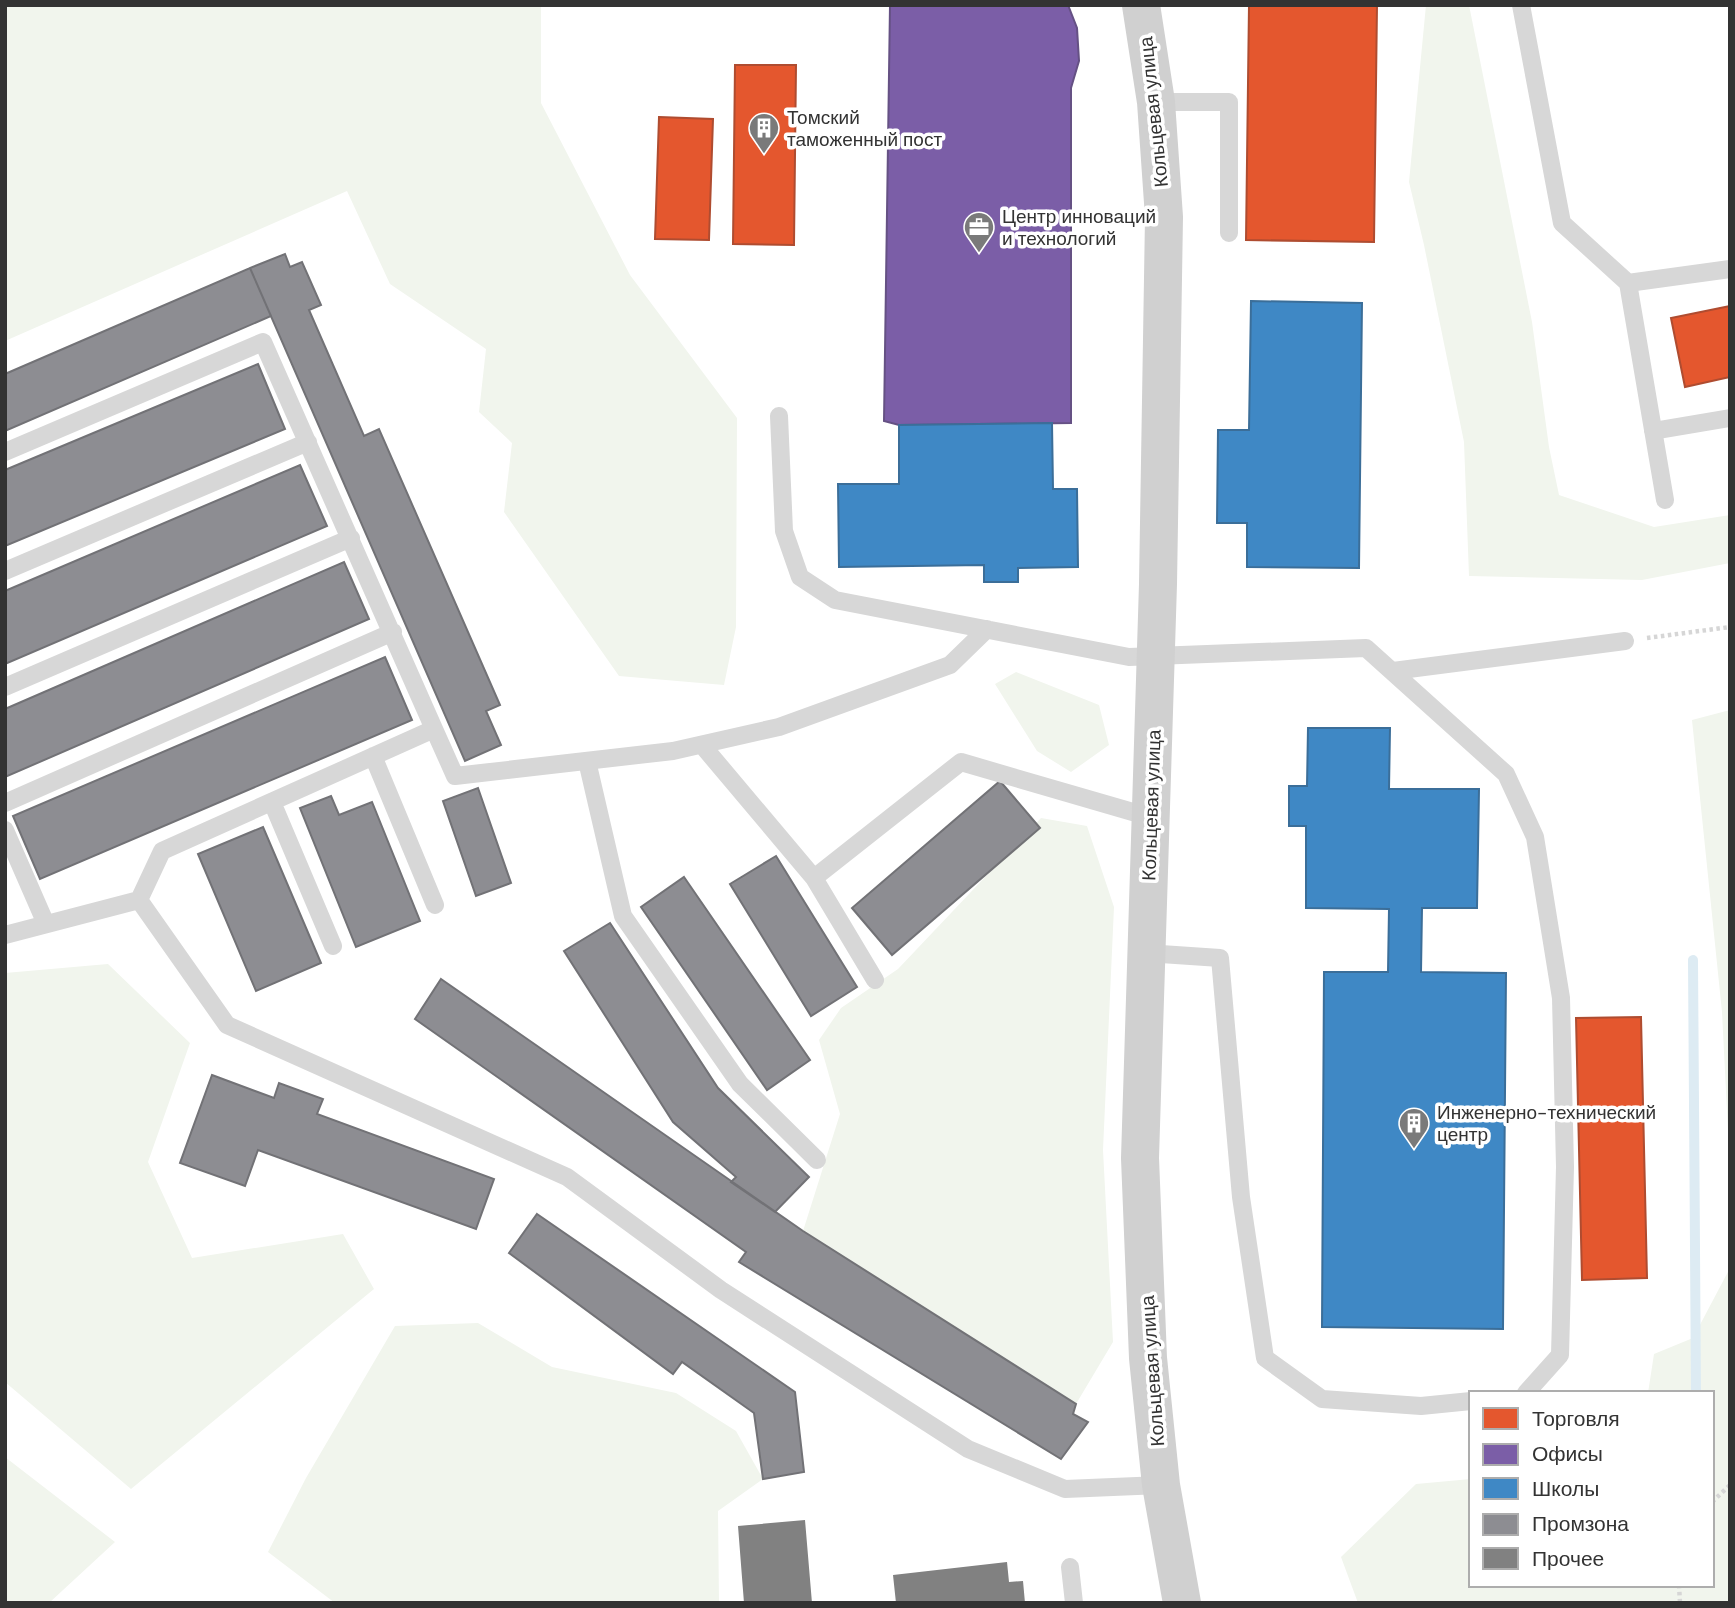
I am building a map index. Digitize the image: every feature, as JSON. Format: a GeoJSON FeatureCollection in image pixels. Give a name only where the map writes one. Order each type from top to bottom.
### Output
{"type":"FeatureCollection","features":[{"type":"Feature","properties":{"kind":"street","name":"Кольцевая улица"},"geometry":{"type":"LineString","coordinates":[[1140,5],[1156,102],[1164,217],[1155,656],[1140,1158],[1148,1358],[1161,1485],[1182,1603]]}},
{"type":"Feature","properties":{"kind":"lane"},"geometry":{"type":"LineString","coordinates":[[1521,5],[1562,223],[1628,283],[1665,500]]}},
{"type":"Feature","properties":{"kind":"lane"},"geometry":{"type":"LineString","coordinates":[[1156,102],[1229,102],[1229,233]]}},
{"type":"Feature","properties":{"kind":"lane"},"geometry":{"type":"LineString","coordinates":[[1628,283],[1730,269]]}},
{"type":"Feature","properties":{"kind":"lane"},"geometry":{"type":"LineString","coordinates":[[5,452],[263,342],[455,776],[673,751],[779,727],[950,665],[987,629]]}},
{"type":"Feature","properties":{"kind":"lane"},"geometry":{"type":"LineString","coordinates":[[779,416],[784,531],[800,577],[835,600],[1129,657],[1366,648],[1506,774],[1535,838],[1561,998],[1565,1167],[1560,1354],[1528,1391]]}},
{"type":"Feature","properties":{"kind":"lane"},"geometry":{"type":"LineString","coordinates":[[1653,431],[1730,418]]}},
{"type":"Feature","properties":{"kind":"lane"},"geometry":{"type":"LineString","coordinates":[[5,571],[308,442]]}},
{"type":"Feature","properties":{"kind":"lane"},"geometry":{"type":"LineString","coordinates":[[5,687],[351,538]]}},
{"type":"Feature","properties":{"kind":"lane"},"geometry":{"type":"LineString","coordinates":[[5,803],[393,632]]}},
{"type":"Feature","properties":{"kind":"lane"},"geometry":{"type":"LineString","coordinates":[[1393,671],[1625,641]]}},
{"type":"Feature","properties":{"kind":"lane"},"geometry":{"type":"LineString","coordinates":[[139,900],[162,851],[434,729]]}},
{"type":"Feature","properties":{"kind":"lane"},"geometry":{"type":"LineString","coordinates":[[702,745],[814,878],[875,979]]}},
{"type":"Feature","properties":{"kind":"lane"},"geometry":{"type":"LineString","coordinates":[[373,756],[435,905]]}},
{"type":"Feature","properties":{"kind":"lane"},"geometry":{"type":"LineString","coordinates":[[587,761],[623,916],[740,1084],[817,1160]]}},
{"type":"Feature","properties":{"kind":"lane"},"geometry":{"type":"LineString","coordinates":[[814,878],[961,762],[1150,817]]}},
{"type":"Feature","properties":{"kind":"lane"},"geometry":{"type":"LineString","coordinates":[[272,802],[333,946]]}},
{"type":"Feature","properties":{"kind":"lane"},"geometry":{"type":"LineString","coordinates":[[5,830],[46,924]]}},
{"type":"Feature","properties":{"kind":"lane"},"geometry":{"type":"LineString","coordinates":[[5,935],[139,900]]}},
{"type":"Feature","properties":{"kind":"lane"},"geometry":{"type":"LineString","coordinates":[[139,900],[227,1025],[567,1177],[721,1290],[968,1449],[1065,1489],[1161,1485]]}},
{"type":"Feature","properties":{"kind":"lane"},"geometry":{"type":"LineString","coordinates":[[1146,953],[1220,958],[1241,1197],[1265,1357],[1322,1399],[1421,1406],[1469,1401]]}},
{"type":"Feature","properties":{"kind":"lane"},"geometry":{"type":"LineString","coordinates":[[1070,1567],[1074,1603]]}},
{"type":"Feature","properties":{"kind":"path"},"geometry":{"type":"LineString","coordinates":[[1625,641],[1730,627]]}},
{"type":"Feature","properties":{"kind":"path"},"geometry":{"type":"LineString","coordinates":[[1714,1500],[1730,1485]]}},
{"type":"Feature","properties":{"kind":"shaded area"},"geometry":{"type":"Polygon","coordinates":[[[5,5],[541,5],[541,103],[630,275],[737,418],[736,627],[724,685],[619,676],[504,512],[512,443],[479,412],[486,349],[390,284],[347,191],[5,341],[5,5]]]}},
{"type":"Feature","properties":{"kind":"shaded area"},"geometry":{"type":"Polygon","coordinates":[[[1426,5],[1469,5],[1532,322],[1549,447],[1559,495],[1654,527],[1730,515],[1730,563],[1642,580],[1469,576],[1464,442],[1409,182],[1426,5]]]}},
{"type":"Feature","properties":{"kind":"shaded area"},"geometry":{"type":"Polygon","coordinates":[[[1016,672],[1099,705],[1109,745],[1071,772],[1037,751],[995,684],[1016,672]]]}},
{"type":"Feature","properties":{"kind":"shaded area"},"geometry":{"type":"Polygon","coordinates":[[[1730,710],[1730,1171],[1722,1012],[1692,720],[1730,710]]]}},
{"type":"Feature","properties":{"kind":"shaded area"},"geometry":{"type":"Polygon","coordinates":[[[1041,818],[1087,826],[1114,907],[1103,1150],[1113,1342],[1076,1404],[803,1231],[840,1114],[819,1040],[841,1008],[898,969],[1041,818]]]}},
{"type":"Feature","properties":{"kind":"shaded area"},"geometry":{"type":"Polygon","coordinates":[[[108,964],[190,1043],[148,1162],[192,1258],[343,1234],[374,1289],[131,1489],[5,1382],[5,973],[108,964]]]}},
{"type":"Feature","properties":{"kind":"shaded area"},"geometry":{"type":"Polygon","coordinates":[[[1730,1268],[1730,1603],[1358,1603],[1341,1557],[1416,1484],[1469,1479],[1469,1587],[1714,1587],[1714,1391],[1648,1391],[1654,1354],[1693,1338],[1730,1268]]]}},
{"type":"Feature","properties":{"kind":"shaded area"},"geometry":{"type":"Polygon","coordinates":[[[478,1323],[552,1367],[676,1393],[736,1431],[763,1479],[718,1511],[719,1603],[335,1603],[268,1552],[306,1478],[395,1326],[478,1323]]]}},
{"type":"Feature","properties":{"kind":"shaded area"},"geometry":{"type":"Polygon","coordinates":[[[5,1457],[115,1542],[49,1603],[5,1603],[5,1457]]]}},
{"type":"Feature","properties":{"kind":"building: Торговля"},"geometry":{"type":"Polygon","coordinates":[[[1249,5],[1377,5],[1374,242],[1246,240],[1249,5]]]}},
{"type":"Feature","properties":{"kind":"building: Торговля","name":"Томский таможенный пост"},"geometry":{"type":"Polygon","coordinates":[[[735,65],[796,65],[794,245],[733,244],[735,65]]]}},
{"type":"Feature","properties":{"kind":"building: Торговля"},"geometry":{"type":"Polygon","coordinates":[[[659,117],[713,119],[709,240],[655,239],[659,117]]]}},
{"type":"Feature","properties":{"kind":"building: Торговля"},"geometry":{"type":"Polygon","coordinates":[[[1730,306],[1730,377],[1685,387],[1671,318],[1730,306]]]}},
{"type":"Feature","properties":{"kind":"building: Торговля"},"geometry":{"type":"Polygon","coordinates":[[[1641,1017],[1647,1278],[1582,1280],[1576,1018],[1641,1017]]]}},
{"type":"Feature","properties":{"kind":"building: Офисы","name":"Центр инноваций и технологий"},"geometry":{"type":"Polygon","coordinates":[[[890,5],[1068,5],[1077,28],[1079,61],[1071,88],[1071,423],[899,425],[884,421],[890,5]]]}},
{"type":"Feature","properties":{"kind":"building: Школы"},"geometry":{"type":"Polygon","coordinates":[[[1251,301],[1362,303],[1359,568],[1247,567],[1247,523],[1217,523],[1218,430],[1249,430],[1251,301]]]}},
{"type":"Feature","properties":{"kind":"building: Школы"},"geometry":{"type":"Polygon","coordinates":[[[1052,423],[1053,489],[1077,489],[1078,567],[1018,568],[1018,582],[984,582],[984,565],[839,567],[838,484],[899,484],[899,425],[1052,423]]]}},
{"type":"Feature","properties":{"kind":"building: Школы","name":"Инженерно-технический центр"},"geometry":{"type":"Polygon","coordinates":[[[1308,728],[1390,728],[1389,789],[1479,789],[1477,908],[1422,908],[1421,972],[1506,973],[1503,1329],[1322,1327],[1324,972],[1388,972],[1389,909],[1306,908],[1306,826],[1289,826],[1289,786],[1307,786],[1308,728]]]}},
{"type":"Feature","properties":{"kind":"building: Промзона"},"geometry":{"type":"Polygon","coordinates":[[[285,254],[290,267],[302,262],[321,305],[309,310],[364,436],[379,429],[500,705],[486,711],[501,745],[465,761],[250,268],[285,254]]]}},
{"type":"Feature","properties":{"kind":"building: Промзона"},"geometry":{"type":"Polygon","coordinates":[[[250,268],[271,316],[5,431],[5,374],[250,268]]]}},
{"type":"Feature","properties":{"kind":"building: Промзона"},"geometry":{"type":"Polygon","coordinates":[[[258,364],[285,429],[5,546],[5,470],[258,364]]]}},
{"type":"Feature","properties":{"kind":"building: Промзона"},"geometry":{"type":"Polygon","coordinates":[[[300,465],[327,526],[5,664],[5,591],[300,465]]]}},
{"type":"Feature","properties":{"kind":"building: Промзона"},"geometry":{"type":"Polygon","coordinates":[[[344,562],[369,619],[5,777],[5,709],[344,562]]]}},
{"type":"Feature","properties":{"kind":"building: Промзона"},"geometry":{"type":"Polygon","coordinates":[[[385,657],[412,720],[40,879],[13,816],[385,657]]]}},
{"type":"Feature","properties":{"kind":"building: Промзона"},"geometry":{"type":"Polygon","coordinates":[[[1000,781],[1040,828],[892,955],[852,908],[1000,781]]]}},
{"type":"Feature","properties":{"kind":"building: Промзона"},"geometry":{"type":"Polygon","coordinates":[[[478,788],[511,883],[476,896],[443,801],[478,788]]]}},
{"type":"Feature","properties":{"kind":"building: Промзона"},"geometry":{"type":"Polygon","coordinates":[[[331,796],[339,815],[372,802],[420,921],[356,947],[300,808],[331,796]]]}},
{"type":"Feature","properties":{"kind":"building: Промзона"},"geometry":{"type":"Polygon","coordinates":[[[263,827],[321,963],[256,991],[198,854],[263,827]]]}},
{"type":"Feature","properties":{"kind":"building: Промзона"},"geometry":{"type":"Polygon","coordinates":[[[776,856],[857,987],[811,1016],[730,884],[776,856]]]}},
{"type":"Feature","properties":{"kind":"building: Промзона"},"geometry":{"type":"Polygon","coordinates":[[[684,877],[810,1060],[767,1090],[641,907],[684,877]]]}},
{"type":"Feature","properties":{"kind":"building: Промзона"},"geometry":{"type":"Polygon","coordinates":[[[610,923],[718,1088],[809,1177],[775,1212],[731,1182],[736,1177],[673,1122],[564,951],[610,923]]]}},
{"type":"Feature","properties":{"kind":"building: Промзона"},"geometry":{"type":"Polygon","coordinates":[[[441,979],[803,1231],[1076,1404],[1073,1414],[1088,1422],[1061,1459],[739,1262],[746,1252],[415,1019],[441,979]]]}},
{"type":"Feature","properties":{"kind":"building: Промзона"},"geometry":{"type":"Polygon","coordinates":[[[212,1075],[274,1098],[279,1083],[323,1099],[317,1114],[494,1179],[476,1229],[258,1150],[245,1186],[180,1163],[212,1075]]]}},
{"type":"Feature","properties":{"kind":"building: Промзона"},"geometry":{"type":"Polygon","coordinates":[[[537,1214],[795,1392],[804,1472],[763,1479],[754,1413],[682,1362],[673,1374],[509,1253],[537,1214]]]}},
{"type":"Feature","properties":{"kind":"building: Прочее"},"geometry":{"type":"Polygon","coordinates":[[[805,1520],[812,1603],[744,1603],[738,1526],[805,1520]]]}},
{"type":"Feature","properties":{"kind":"building: Прочее"},"geometry":{"type":"Polygon","coordinates":[[[1007,1562],[1009,1582],[1023,1581],[1025,1603],[896,1603],[893,1575],[1007,1562]]]}},
{"type":"Feature","properties":{"kind":"waterway"},"geometry":{"type":"LineString","coordinates":[[1693,960],[1696,1391]]}},
{"type":"Feature","properties":{"kind":"place","name":"Томский таможенный пост"},"geometry":{"type":"Point","coordinates":[764,155]}},
{"type":"Feature","properties":{"kind":"place","name":"Центр инноваций и технологий"},"geometry":{"type":"Point","coordinates":[979,254]}},
{"type":"Feature","properties":{"kind":"place","name":"Инженерно-технический центр"},"geometry":{"type":"Point","coordinates":[1414,1150]}}]}
